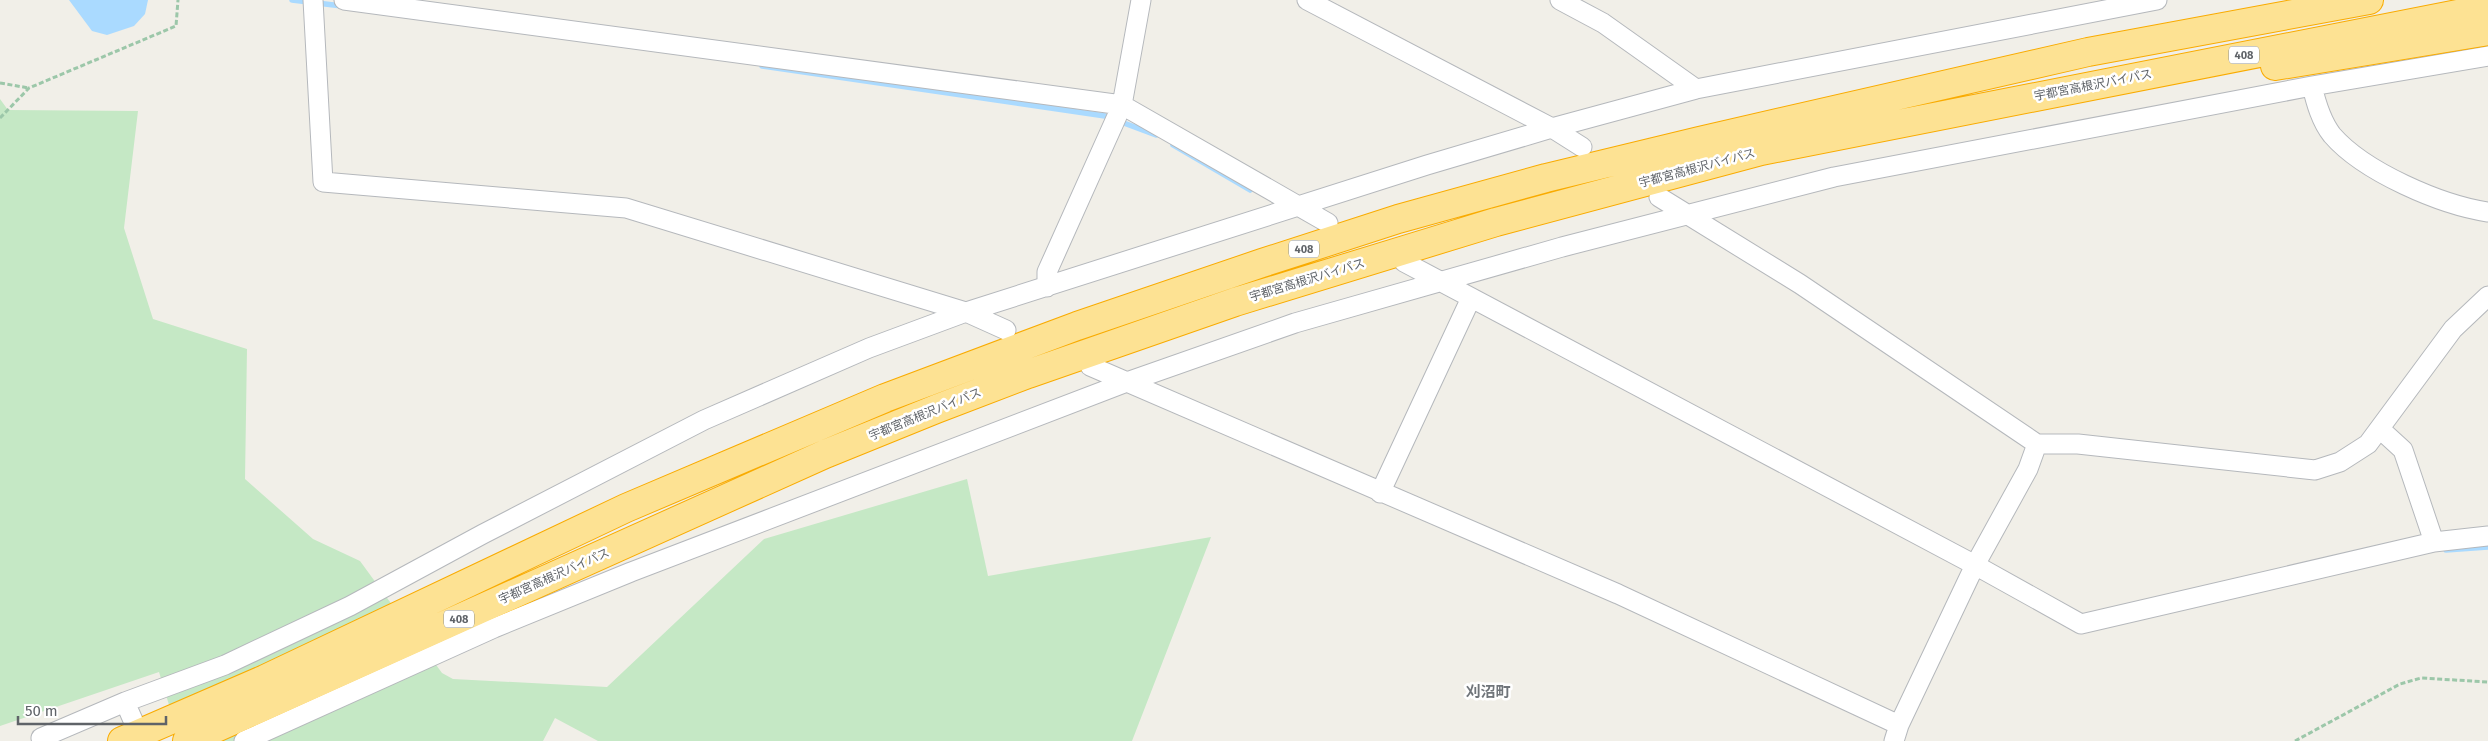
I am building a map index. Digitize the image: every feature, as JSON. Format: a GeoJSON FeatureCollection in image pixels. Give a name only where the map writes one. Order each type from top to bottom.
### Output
{"type":"FeatureCollection","features":[{"type":"Feature","properties":{"kind":"highway","name":"408"},"geometry":{"type":"LineString","coordinates":[[2148,40],[2305,0]]}},
{"type":"Feature","properties":{"kind":"highway","name":"宇都宮高根沢バイパス"},"geometry":{"type":"LineString","coordinates":[[134,739],[626,508],[884,398],[1077,326],[1398,219],[1546,178],[1699,141],[2148,40],[2369,0]]}},
{"type":"Feature","properties":{"kind":"highway","name":"宇都宮高根沢バイパス"},"geometry":{"type":"LineString","coordinates":[[187,741],[807,462],[936,409],[1235,302],[1506,219],[1761,151],[2488,8]]}},
{"type":"Feature","properties":{"kind":"highway","name":"408"},"geometry":{"type":"LineString","coordinates":[[2000,103],[2312,61],[2488,31]]}},
{"type":"Feature","properties":{"kind":"street"},"geometry":{"type":"LineString","coordinates":[[313,0],[323,182],[626,208],[966,312],[1006,330]]}},
{"type":"Feature","properties":{"kind":"street"},"geometry":{"type":"LineString","coordinates":[[344,0],[1122,105],[1328,223]]}},
{"type":"Feature","properties":{"kind":"street"},"geometry":{"type":"LineString","coordinates":[[1047,287],[1047,272],[1122,105],[1141,0]]}},
{"type":"Feature","properties":{"kind":"street"},"geometry":{"type":"LineString","coordinates":[[1306,0],[1552,128],[1582,147]]}},
{"type":"Feature","properties":{"kind":"street"},"geometry":{"type":"LineString","coordinates":[[1560,0],[1603,24],[1696,89]]}},
{"type":"Feature","properties":{"kind":"street"},"geometry":{"type":"LineString","coordinates":[[41,738],[125,702],[225,665],[350,606],[483,534],[704,420],[869,348],[966,312],[1552,128],[1696,89],[2157,0]]}},
{"type":"Feature","properties":{"kind":"street"},"geometry":{"type":"LineString","coordinates":[[244,741],[494,628],[649,565],[1127,382],[1295,322],[1439,280],[1686,214],[1834,177],[2312,86],[2488,56]]}},
{"type":"Feature","properties":{"kind":"street"},"geometry":{"type":"LineString","coordinates":[[2312,86],[2318,110],[2332,135],[2381,173],[2410,188],[2464,208],[2488,212]]}},
{"type":"Feature","properties":{"kind":"street"},"geometry":{"type":"LineString","coordinates":[[1659,197],[1800,284],[2037,444],[2078,444],[2315,470],[2340,462],[2368,444],[2453,329],[2488,296]]}},
{"type":"Feature","properties":{"kind":"street"},"geometry":{"type":"LineString","coordinates":[[1404,262],[2081,624],[2434,542],[2488,536]]}},
{"type":"Feature","properties":{"kind":"street"},"geometry":{"type":"LineString","coordinates":[[1380,493],[1471,298]]}},
{"type":"Feature","properties":{"kind":"street"},"geometry":{"type":"LineString","coordinates":[[1090,366],[1380,493],[1618,594],[1897,733],[1975,566],[2028,470],[2037,444]]}},
{"type":"Feature","properties":{"kind":"street"},"geometry":{"type":"LineString","coordinates":[[2380,429],[2403,450],[2434,542]]}},
{"type":"Feature","properties":{"kind":"street"},"geometry":{"type":"LineString","coordinates":[[125,702],[134,739]]}},
{"type":"Feature","properties":{"kind":"path"},"geometry":{"type":"LineString","coordinates":[[0,118],[30,88],[176,26],[178,0]]}},
{"type":"Feature","properties":{"kind":"path"},"geometry":{"type":"LineString","coordinates":[[0,83],[30,88]]}},
{"type":"Feature","properties":{"kind":"path"},"geometry":{"type":"LineString","coordinates":[[2295,741],[2400,684],[2421,678],[2488,682]]}},
{"type":"Feature","properties":{"kind":"green space"},"geometry":{"type":"Polygon","coordinates":[[[0,99],[8,110],[138,111],[124,228],[153,319],[247,349],[245,479],[313,539],[360,561],[442,673],[453,679],[607,687],[764,539],[967,479],[988,576],[1211,537],[1132,741],[598,741],[555,718],[543,741],[180,741],[159,672],[0,726],[0,99]]]}},
{"type":"Feature","properties":{"kind":"water"},"geometry":{"type":"Polygon","coordinates":[[[69,0],[148,0],[145,14],[134,26],[107,35],[92,31],[69,0]]]}},
{"type":"Feature","properties":{"kind":"waterway"},"geometry":{"type":"LineString","coordinates":[[292,0],[342,6]]}},
{"type":"Feature","properties":{"kind":"waterway"},"geometry":{"type":"LineString","coordinates":[[762,66],[1105,116],[1156,135]]}},
{"type":"Feature","properties":{"kind":"waterway"},"geometry":{"type":"LineString","coordinates":[[1173,145],[1250,190]]}},
{"type":"Feature","properties":{"kind":"waterway"},"geometry":{"type":"LineString","coordinates":[[2446,550],[2488,547]]}},
{"type":"Feature","properties":{"kind":"district","name":"刈沼町"},"geometry":{"type":"Point","coordinates":[1488,692]}}]}
